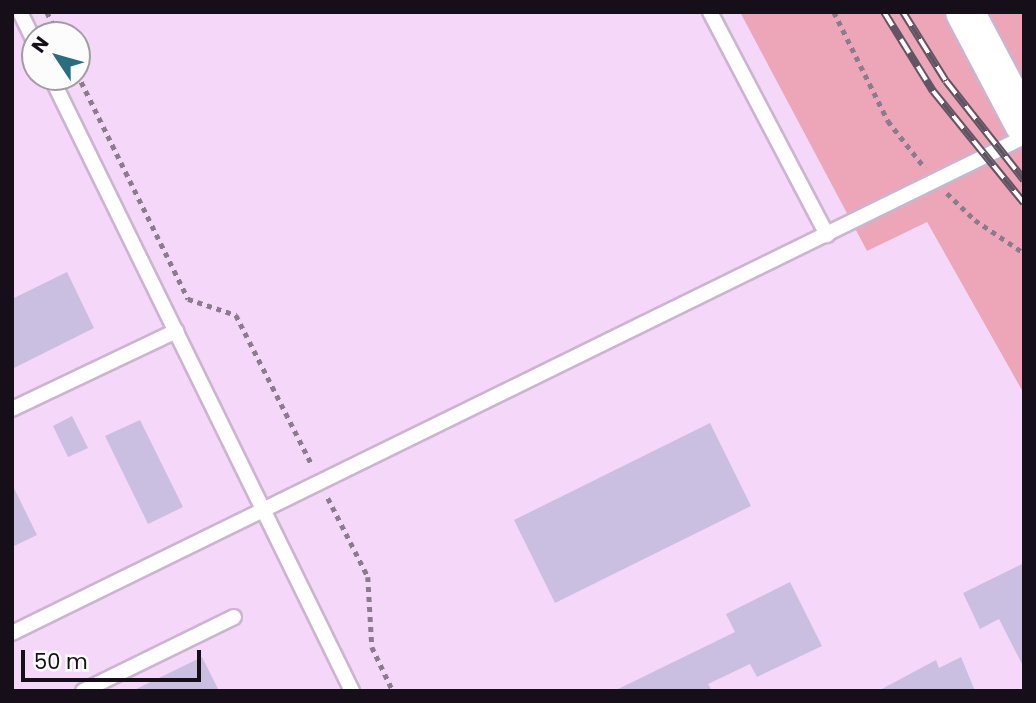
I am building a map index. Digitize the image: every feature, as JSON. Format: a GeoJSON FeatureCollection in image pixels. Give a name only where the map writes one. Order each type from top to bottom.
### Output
{"type":"FeatureCollection","features":[{"type":"Feature","properties":{"kind":"street"},"geometry":{"type":"LineString","coordinates":[[965,12],[1024,124]]}},
{"type":"Feature","properties":{"kind":"lane"},"geometry":{"type":"LineString","coordinates":[[710,12],[827,235]]}},
{"type":"Feature","properties":{"kind":"lane"},"geometry":{"type":"LineString","coordinates":[[58,91],[352,691]]}},
{"type":"Feature","properties":{"kind":"lane"},"geometry":{"type":"LineString","coordinates":[[12,633],[937,182],[1024,137]]}},
{"type":"Feature","properties":{"kind":"lane"},"geometry":{"type":"LineString","coordinates":[[12,409],[176,331]]}},
{"type":"Feature","properties":{"kind":"lane"},"geometry":{"type":"LineString","coordinates":[[83,691],[234,617]]}},
{"type":"Feature","properties":{"kind":"path"},"geometry":{"type":"LineString","coordinates":[[834,12],[888,121],[937,182],[975,220],[1024,253]]}},
{"type":"Feature","properties":{"kind":"path"},"geometry":{"type":"LineString","coordinates":[[86,91],[188,299],[236,315],[368,577],[372,647],[393,691]]}},
{"type":"Feature","properties":{"kind":"shaded area"},"geometry":{"type":"Polygon","coordinates":[[[12,12],[740,12],[867,251],[926,221],[1024,394],[1024,691],[12,691],[12,12]]]}},
{"type":"Feature","properties":{"kind":"shaded area"},"geometry":{"type":"Polygon","coordinates":[[[740,12],[1024,12],[1024,394],[927,222],[867,251],[740,12]]]}},
{"type":"Feature","properties":{"kind":"building"},"geometry":{"type":"Polygon","coordinates":[[[67,272],[94,328],[12,369],[12,299],[67,272]]]}},
{"type":"Feature","properties":{"kind":"building"},"geometry":{"type":"Polygon","coordinates":[[[72,416],[88,448],[68,457],[53,426],[72,416]]]}},
{"type":"Feature","properties":{"kind":"building"},"geometry":{"type":"Polygon","coordinates":[[[140,420],[183,507],[148,524],[105,436],[140,420]]]}},
{"type":"Feature","properties":{"kind":"building"},"geometry":{"type":"Polygon","coordinates":[[[710,423],[751,506],[555,603],[514,520],[710,423]]]}},
{"type":"Feature","properties":{"kind":"building"},"geometry":{"type":"Polygon","coordinates":[[[12,484],[37,535],[12,547],[12,484]]]}},
{"type":"Feature","properties":{"kind":"building"},"geometry":{"type":"Polygon","coordinates":[[[1024,563],[1024,668],[999,619],[980,629],[963,593],[1024,563]]]}},
{"type":"Feature","properties":{"kind":"building"},"geometry":{"type":"Polygon","coordinates":[[[790,582],[822,646],[757,677],[750,664],[708,684],[712,691],[614,691],[735,632],[726,614],[790,582]]]}},
{"type":"Feature","properties":{"kind":"building"},"geometry":{"type":"Polygon","coordinates":[[[202,657],[219,691],[132,691],[202,657]]]}},
{"type":"Feature","properties":{"kind":"building"},"geometry":{"type":"Polygon","coordinates":[[[961,657],[975,691],[878,691],[936,660],[939,668],[961,657]]]}},
{"type":"Feature","properties":{"kind":"railway"},"geometry":{"type":"LineString","coordinates":[[884,12],[933,91],[1024,203]]}},
{"type":"Feature","properties":{"kind":"railway"},"geometry":{"type":"LineString","coordinates":[[903,12],[946,81],[1024,180]]}}]}
